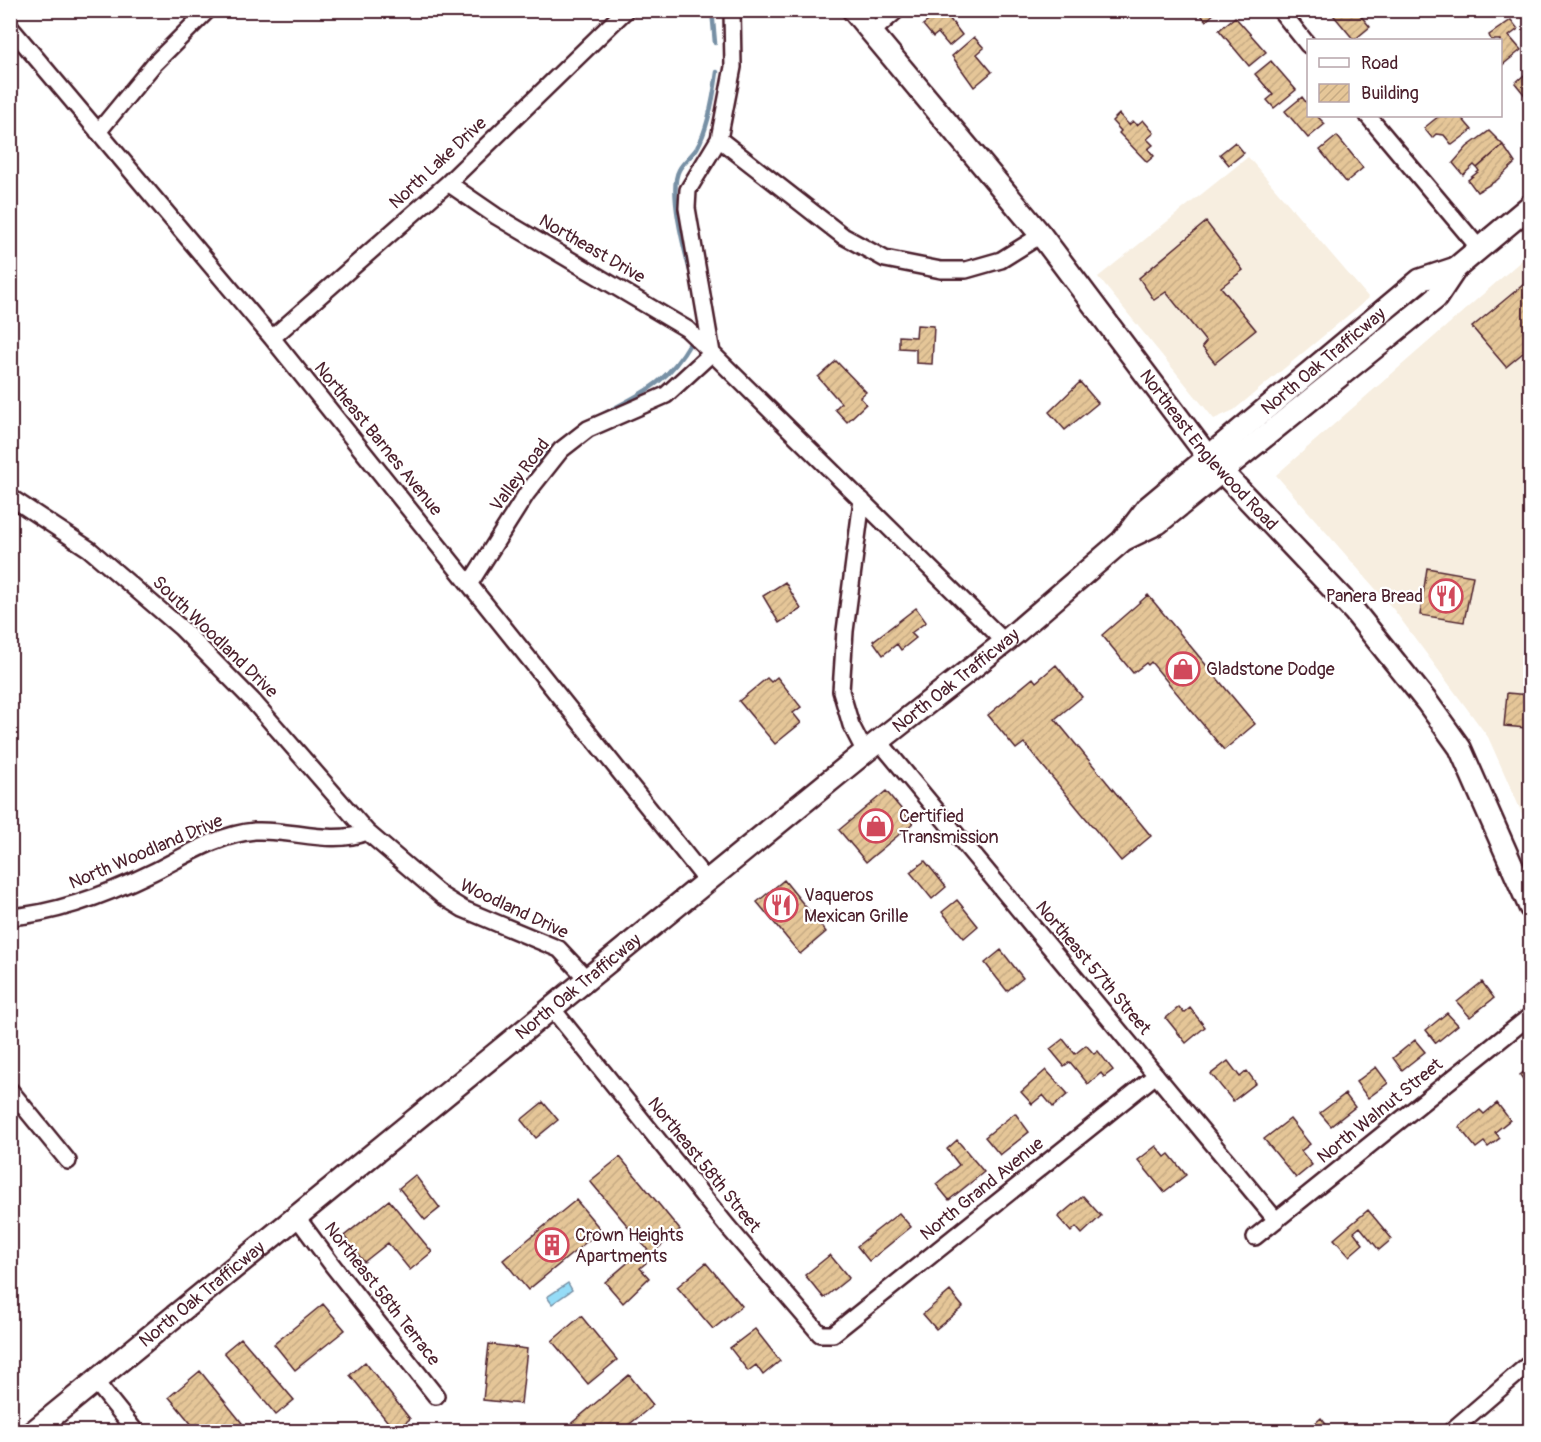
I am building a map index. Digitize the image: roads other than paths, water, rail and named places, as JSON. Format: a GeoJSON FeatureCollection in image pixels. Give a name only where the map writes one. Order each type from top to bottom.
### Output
{"type":"FeatureCollection","features":[{"type":"Feature","properties":{"kind":"main road","name":"Northeast Englewood Road"},"geometry":{"type":"LineString","coordinates":[[853,10],[1041,235],[1215,464],[1354,611],[1428,702],[1460,748],[1530,907]]}},
{"type":"Feature","properties":{"kind":"main road","name":"North Oak Trafficway"},"geometry":{"type":"LineString","coordinates":[[33,1431],[872,746],[1005,642],[1122,541],[1158,523],[1215,464],[1436,298],[1456,268],[1530,206]]}},
{"type":"Feature","properties":{"kind":"street"},"geometry":{"type":"LineString","coordinates":[[98,132],[154,64],[208,10]]}},
{"type":"Feature","properties":{"kind":"street","name":"North Lake Drive"},"geometry":{"type":"LineString","coordinates":[[272,338],[448,183],[626,10]]}},
{"type":"Feature","properties":{"kind":"street"},"geometry":{"type":"LineString","coordinates":[[712,353],[687,208],[688,190],[719,139],[734,67],[732,10]]}},
{"type":"Feature","properties":{"kind":"street"},"geometry":{"type":"LineString","coordinates":[[872,32],[897,10]]}},
{"type":"Feature","properties":{"kind":"street"},"geometry":{"type":"LineString","coordinates":[[1280,10],[1307,44]]}},
{"type":"Feature","properties":{"kind":"street","name":"Northeast Barnes Avenue"},"geometry":{"type":"LineString","coordinates":[[10,27],[272,338],[707,881]]}},
{"type":"Feature","properties":{"kind":"street"},"geometry":{"type":"LineString","coordinates":[[1369,117],[1479,248]]}},
{"type":"Feature","properties":{"kind":"street"},"geometry":{"type":"LineString","coordinates":[[719,139],[843,236],[885,259],[941,270],[966,270],[1000,260],[1041,235]]}},
{"type":"Feature","properties":{"kind":"street","name":"Northeast Drive"},"geometry":{"type":"LineString","coordinates":[[448,183],[496,216],[687,329],[1005,642]]}},
{"type":"Feature","properties":{"kind":"street","name":"Valley Road"},"geometry":{"type":"LineString","coordinates":[[470,583],[527,493],[561,450],[588,429],[666,395],[712,353]]}},
{"type":"Feature","properties":{"kind":"street","name":"South Woodland Drive"},"geometry":{"type":"LineString","coordinates":[[10,497],[88,549],[181,628],[252,699],[367,832]]}},
{"type":"Feature","properties":{"kind":"street","name":"Northeast 57th Street"},"geometry":{"type":"LineString","coordinates":[[862,500],[845,631],[842,691],[851,725],[872,746],[1156,1075],[1276,1220]]}},
{"type":"Feature","properties":{"kind":"street","name":"North Woodland Drive"},"geometry":{"type":"LineString","coordinates":[[10,917],[65,907],[100,895],[225,838],[254,831],[294,832],[345,838],[367,832]]}},
{"type":"Feature","properties":{"kind":"street","name":"Woodland Drive"},"geometry":{"type":"LineString","coordinates":[[367,832],[442,896],[463,909],[559,949],[587,979]]}},
{"type":"Feature","properties":{"kind":"street","name":"Northeast 58th Street"},"geometry":{"type":"LineString","coordinates":[[551,1007],[728,1227],[812,1325],[820,1334],[833,1334]]}},
{"type":"Feature","properties":{"kind":"street","name":"North Walnut Street"},"geometry":{"type":"LineString","coordinates":[[1255,1237],[1530,1016]]}},
{"type":"Feature","properties":{"kind":"street","name":"North Grand Avenue"},"geometry":{"type":"LineString","coordinates":[[833,1334],[1156,1075]]}},
{"type":"Feature","properties":{"kind":"street"},"geometry":{"type":"LineString","coordinates":[[10,1090],[68,1161]]}},
{"type":"Feature","properties":{"kind":"street","name":"Northeast 58th Terrace"},"geometry":{"type":"LineString","coordinates":[[296,1216],[436,1396]]}},
{"type":"Feature","properties":{"kind":"street"},"geometry":{"type":"LineString","coordinates":[[1450,1431],[1530,1363]]}},
{"type":"Feature","properties":{"kind":"street"},"geometry":{"type":"LineString","coordinates":[[95,1381],[136,1431]]}},
{"type":"Feature","properties":{"kind":"water"},"geometry":{"type":"Polygon","coordinates":[[[568,1283],[572,1290],[552,1304],[547,1297],[568,1283]]]}},
{"type":"Feature","properties":{"kind":"waterway"},"geometry":{"type":"LineString","coordinates":[[712,10],[715,43]]}},
{"type":"Feature","properties":{"kind":"waterway"},"geometry":{"type":"LineString","coordinates":[[691,275],[676,206],[676,179],[683,164],[697,148],[704,131],[717,72]]}},
{"type":"Feature","properties":{"kind":"waterway"},"geometry":{"type":"LineString","coordinates":[[598,417],[639,395],[661,379],[672,369],[691,342]]}},
{"type":"Feature","properties":{"kind":"waterway"},"geometry":{"type":"LineString","coordinates":[[519,492],[549,450],[578,428]]}},
{"type":"Feature","properties":{"kind":"place","name":"Panera Bread"},"geometry":{"type":"Point","coordinates":[1446,596]}},
{"type":"Feature","properties":{"kind":"place","name":"Gladstone Dodge"},"geometry":{"type":"Point","coordinates":[1183,669]}},
{"type":"Feature","properties":{"kind":"place","name":"Certified Transmission"},"geometry":{"type":"Point","coordinates":[876,826]}},
{"type":"Feature","properties":{"kind":"place","name":"Vaqueros Mexican Grille"},"geometry":{"type":"Point","coordinates":[781,905]}},
{"type":"Feature","properties":{"kind":"place","name":"Crown Heights Apartments"},"geometry":{"type":"Point","coordinates":[552,1245]}}]}
